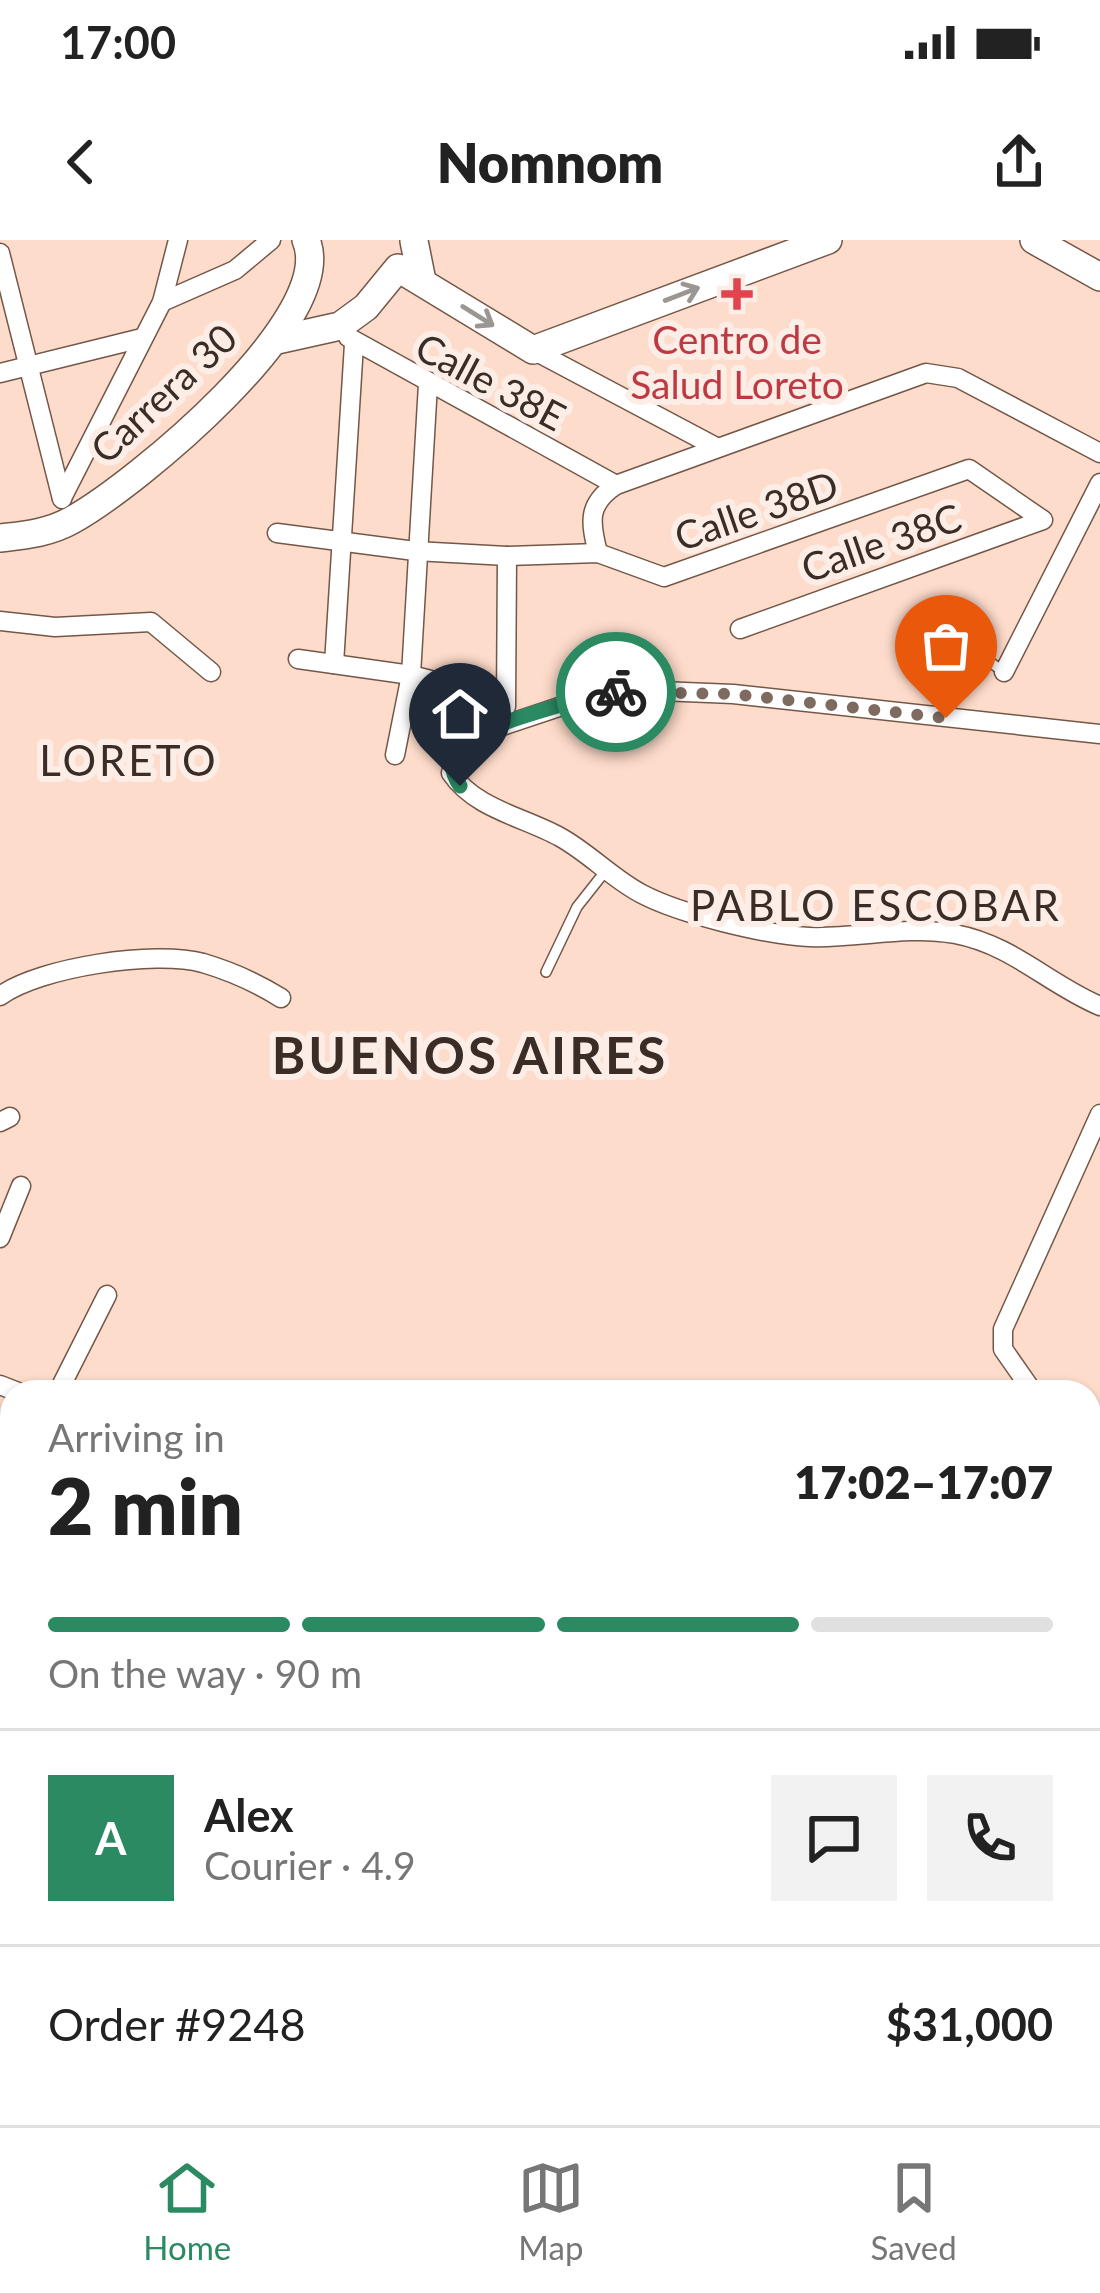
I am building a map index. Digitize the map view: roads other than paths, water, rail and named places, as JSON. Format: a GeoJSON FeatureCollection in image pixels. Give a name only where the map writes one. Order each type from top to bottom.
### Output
{"type":"FeatureCollection","features":[{"type":"Feature","properties":{"kind":"street"},"geometry":{"type":"LineString","coordinates":[[65,510],[161,302],[178,240]]}},
{"type":"Feature","properties":{"kind":"street"},"geometry":{"type":"LineString","coordinates":[[161,302],[235,271],[271,240]]}},
{"type":"Feature","properties":{"kind":"street","name":"Carrera 30"},"geometry":{"type":"LineString","coordinates":[[0,538],[41,533],[65,510],[106,500],[176,442],[277,340],[303,295],[312,266],[306,240]]}},
{"type":"Feature","properties":{"kind":"street"},"geometry":{"type":"LineString","coordinates":[[533,350],[828,240]]}},
{"type":"Feature","properties":{"kind":"street"},"geometry":{"type":"LineString","coordinates":[[1034,240],[1100,277]]}},
{"type":"Feature","properties":{"kind":"street"},"geometry":{"type":"LineString","coordinates":[[277,340],[340,333],[410,274],[414,241]]}},
{"type":"Feature","properties":{"kind":"street"},"geometry":{"type":"LineString","coordinates":[[0,254],[65,510]]}},
{"type":"Feature","properties":{"kind":"street"},"geometry":{"type":"LineString","coordinates":[[410,274],[533,350],[716,447]]}},
{"type":"Feature","properties":{"kind":"street"},"geometry":{"type":"LineString","coordinates":[[303,295],[304,313],[340,333]]}},
{"type":"Feature","properties":{"kind":"street"},"geometry":{"type":"LineString","coordinates":[[334,664],[344,545],[340,333]]}},
{"type":"Feature","properties":{"kind":"street","name":"Calle 38E"},"geometry":{"type":"LineString","coordinates":[[340,333],[616,485]]}},
{"type":"Feature","properties":{"kind":"street"},"geometry":{"type":"LineString","coordinates":[[0,373],[142,338]]}},
{"type":"Feature","properties":{"kind":"street"},"geometry":{"type":"LineString","coordinates":[[598,553],[591,511],[599,496],[616,485],[926,373],[943,372],[1100,453]]}},
{"type":"Feature","properties":{"kind":"street"},"geometry":{"type":"LineString","coordinates":[[395,754],[411,675],[428,384]]}},
{"type":"Feature","properties":{"kind":"street","name":"Calle 38D"},"geometry":{"type":"LineString","coordinates":[[277,533],[415,551],[508,556],[598,553],[664,577],[969,469]]}},
{"type":"Feature","properties":{"kind":"street","name":"Calle 38C"},"geometry":{"type":"LineString","coordinates":[[740,628],[1043,520],[969,469]]}},
{"type":"Feature","properties":{"kind":"street"},"geometry":{"type":"LineString","coordinates":[[1004,672],[1100,483]]}},
{"type":"Feature","properties":{"kind":"street"},"geometry":{"type":"LineString","coordinates":[[508,556],[508,724]]}},
{"type":"Feature","properties":{"kind":"street"},"geometry":{"type":"LineString","coordinates":[[0,621],[55,627],[151,622],[211,672]]}},
{"type":"Feature","properties":{"kind":"street"},"geometry":{"type":"LineString","coordinates":[[298,659],[411,675],[505,699]]}},
{"type":"Feature","properties":{"kind":"street"},"geometry":{"type":"LineString","coordinates":[[1100,734],[733,694],[636,690],[589,697],[472,736],[453,757],[452,773],[460,786],[608,868],[640,893],[758,930],[837,938],[927,930],[983,942],[1007,949],[1069,993],[1100,1006]]}},
{"type":"Feature","properties":{"kind":"street"},"geometry":{"type":"LineString","coordinates":[[7,991],[102,965],[182,961],[220,970],[280,998]]}},
{"type":"Feature","properties":{"kind":"street"},"geometry":{"type":"LineString","coordinates":[[1025,1380],[1003,1349],[1003,1329],[1100,1114]]}},
{"type":"Feature","properties":{"kind":"street"},"geometry":{"type":"LineString","coordinates":[[0,1238],[21,1186]]}},
{"type":"Feature","properties":{"kind":"street"},"geometry":{"type":"LineString","coordinates":[[64,1380],[107,1294]]}},
{"type":"Feature","properties":{"kind":"lane"},"geometry":{"type":"LineString","coordinates":[[931,620],[1004,672]]}},
{"type":"Feature","properties":{"kind":"lane"},"geometry":{"type":"LineString","coordinates":[[546,972],[577,907],[608,868]]}},
{"type":"Feature","properties":{"kind":"place","name":"Centro de Salud Loreto"},"geometry":{"type":"Point","coordinates":[737,294]}},
{"type":"Feature","properties":{"kind":"district","name":"LORETO"},"geometry":{"type":"Point","coordinates":[129,760]}},
{"type":"Feature","properties":{"kind":"district","name":"PABLO ESCOBAR"},"geometry":{"type":"Point","coordinates":[876,905]}},
{"type":"Feature","properties":{"kind":"district","name":"BUENOS AIRES"},"geometry":{"type":"Point","coordinates":[470,1054]}}]}
